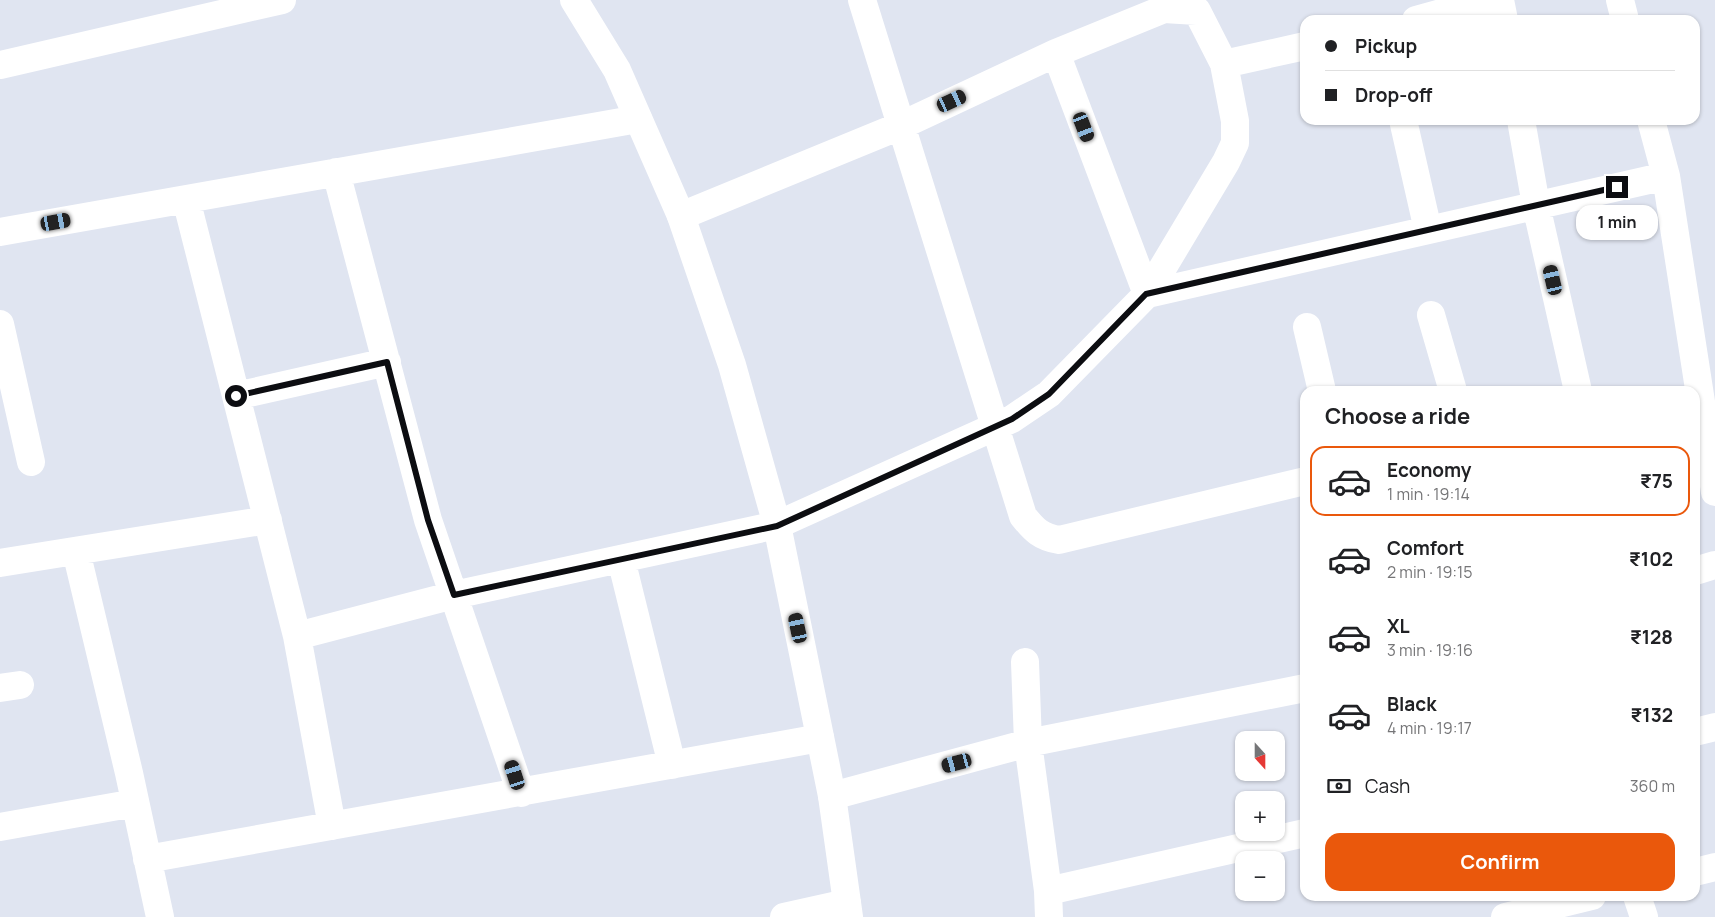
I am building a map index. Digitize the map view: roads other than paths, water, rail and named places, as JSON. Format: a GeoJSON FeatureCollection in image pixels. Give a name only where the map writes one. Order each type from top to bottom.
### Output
{"type":"FeatureCollection","features":[{"type":"Feature","properties":{"kind":"street"},"geometry":{"type":"LineString","coordinates":[[0,65],[282,0]]}},
{"type":"Feature","properties":{"kind":"street"},"geometry":{"type":"LineString","coordinates":[[574,0],[616,70],[681,216],[732,365],[777,526],[832,796],[848,910],[784,917]]}},
{"type":"Feature","properties":{"kind":"street"},"geometry":{"type":"LineString","coordinates":[[862,0],[1023,516],[1034,531],[1046,538],[1059,540],[1300,482]]}},
{"type":"Feature","properties":{"kind":"street"},"geometry":{"type":"LineString","coordinates":[[1434,15],[1488,0]]}},
{"type":"Feature","properties":{"kind":"street"},"geometry":{"type":"LineString","coordinates":[[1500,0],[1503,15]]}},
{"type":"Feature","properties":{"kind":"street"},"geometry":{"type":"LineString","coordinates":[[1620,0],[1624,15]]}},
{"type":"Feature","properties":{"kind":"street"},"geometry":{"type":"LineString","coordinates":[[297,636],[454,595],[777,526],[1012,419],[1049,394],[1146,294],[1216,178],[1235,143],[1235,121],[1224,64],[1197,11],[1164,9],[1056,53],[900,126],[681,216]]}},
{"type":"Feature","properties":{"kind":"street"},"geometry":{"type":"LineString","coordinates":[[1224,64],[1300,47]]}},
{"type":"Feature","properties":{"kind":"street"},"geometry":{"type":"LineString","coordinates":[[1056,53],[1146,294]]}},
{"type":"Feature","properties":{"kind":"street"},"geometry":{"type":"LineString","coordinates":[[0,232],[638,119]]}},
{"type":"Feature","properties":{"kind":"street"},"geometry":{"type":"LineString","coordinates":[[1404,125],[1428,230]]}},
{"type":"Feature","properties":{"kind":"street"},"geometry":{"type":"LineString","coordinates":[[1522,125],[1536,205],[1577,386]]}},
{"type":"Feature","properties":{"kind":"street"},"geometry":{"type":"LineString","coordinates":[[1652,125],[1666,176],[1696,386]]}},
{"type":"Feature","properties":{"kind":"street"},"geometry":{"type":"LineString","coordinates":[[336,172],[428,520],[521,793]]}},
{"type":"Feature","properties":{"kind":"street"},"geometry":{"type":"LineString","coordinates":[[1146,294],[1666,176]]}},
{"type":"Feature","properties":{"kind":"street"},"geometry":{"type":"LineString","coordinates":[[186,199],[297,636],[332,826]]}},
{"type":"Feature","properties":{"kind":"street"},"geometry":{"type":"LineString","coordinates":[[1431,315],[1451,386]]}},
{"type":"Feature","properties":{"kind":"street"},"geometry":{"type":"LineString","coordinates":[[0,324],[31,462]]}},
{"type":"Feature","properties":{"kind":"street"},"geometry":{"type":"LineString","coordinates":[[1307,327],[1321,386]]}},
{"type":"Feature","properties":{"kind":"street"},"geometry":{"type":"LineString","coordinates":[[236,396],[387,362]]}},
{"type":"Feature","properties":{"kind":"street"},"geometry":{"type":"LineString","coordinates":[[1700,412],[1715,492]]}},
{"type":"Feature","properties":{"kind":"street"},"geometry":{"type":"LineString","coordinates":[[0,563],[268,520]]}},
{"type":"Feature","properties":{"kind":"street"},"geometry":{"type":"LineString","coordinates":[[76,551],[160,917]]}},
{"type":"Feature","properties":{"kind":"street"},"geometry":{"type":"LineString","coordinates":[[621,559],[672,765]]}},
{"type":"Feature","properties":{"kind":"street"},"geometry":{"type":"LineString","coordinates":[[1700,570],[1715,565]]}},
{"type":"Feature","properties":{"kind":"street"},"geometry":{"type":"LineString","coordinates":[[1025,662],[1028,743],[1048,904],[1300,834]]}},
{"type":"Feature","properties":{"kind":"street"},"geometry":{"type":"LineString","coordinates":[[832,796],[1028,743],[1300,689]]}},
{"type":"Feature","properties":{"kind":"street"},"geometry":{"type":"LineString","coordinates":[[1700,731],[1715,727]]}},
{"type":"Feature","properties":{"kind":"street"},"geometry":{"type":"LineString","coordinates":[[148,860],[820,738]]}},
{"type":"Feature","properties":{"kind":"street"},"geometry":{"type":"LineString","coordinates":[[0,827],[135,803]]}},
{"type":"Feature","properties":{"kind":"street"},"geometry":{"type":"LineString","coordinates":[[1700,871],[1715,867]]}},
{"type":"Feature","properties":{"kind":"street"},"geometry":{"type":"LineString","coordinates":[[1505,917],[1571,901]]}},
{"type":"Feature","properties":{"kind":"street"},"geometry":{"type":"LineString","coordinates":[[1639,901],[1644,917]]}}]}
